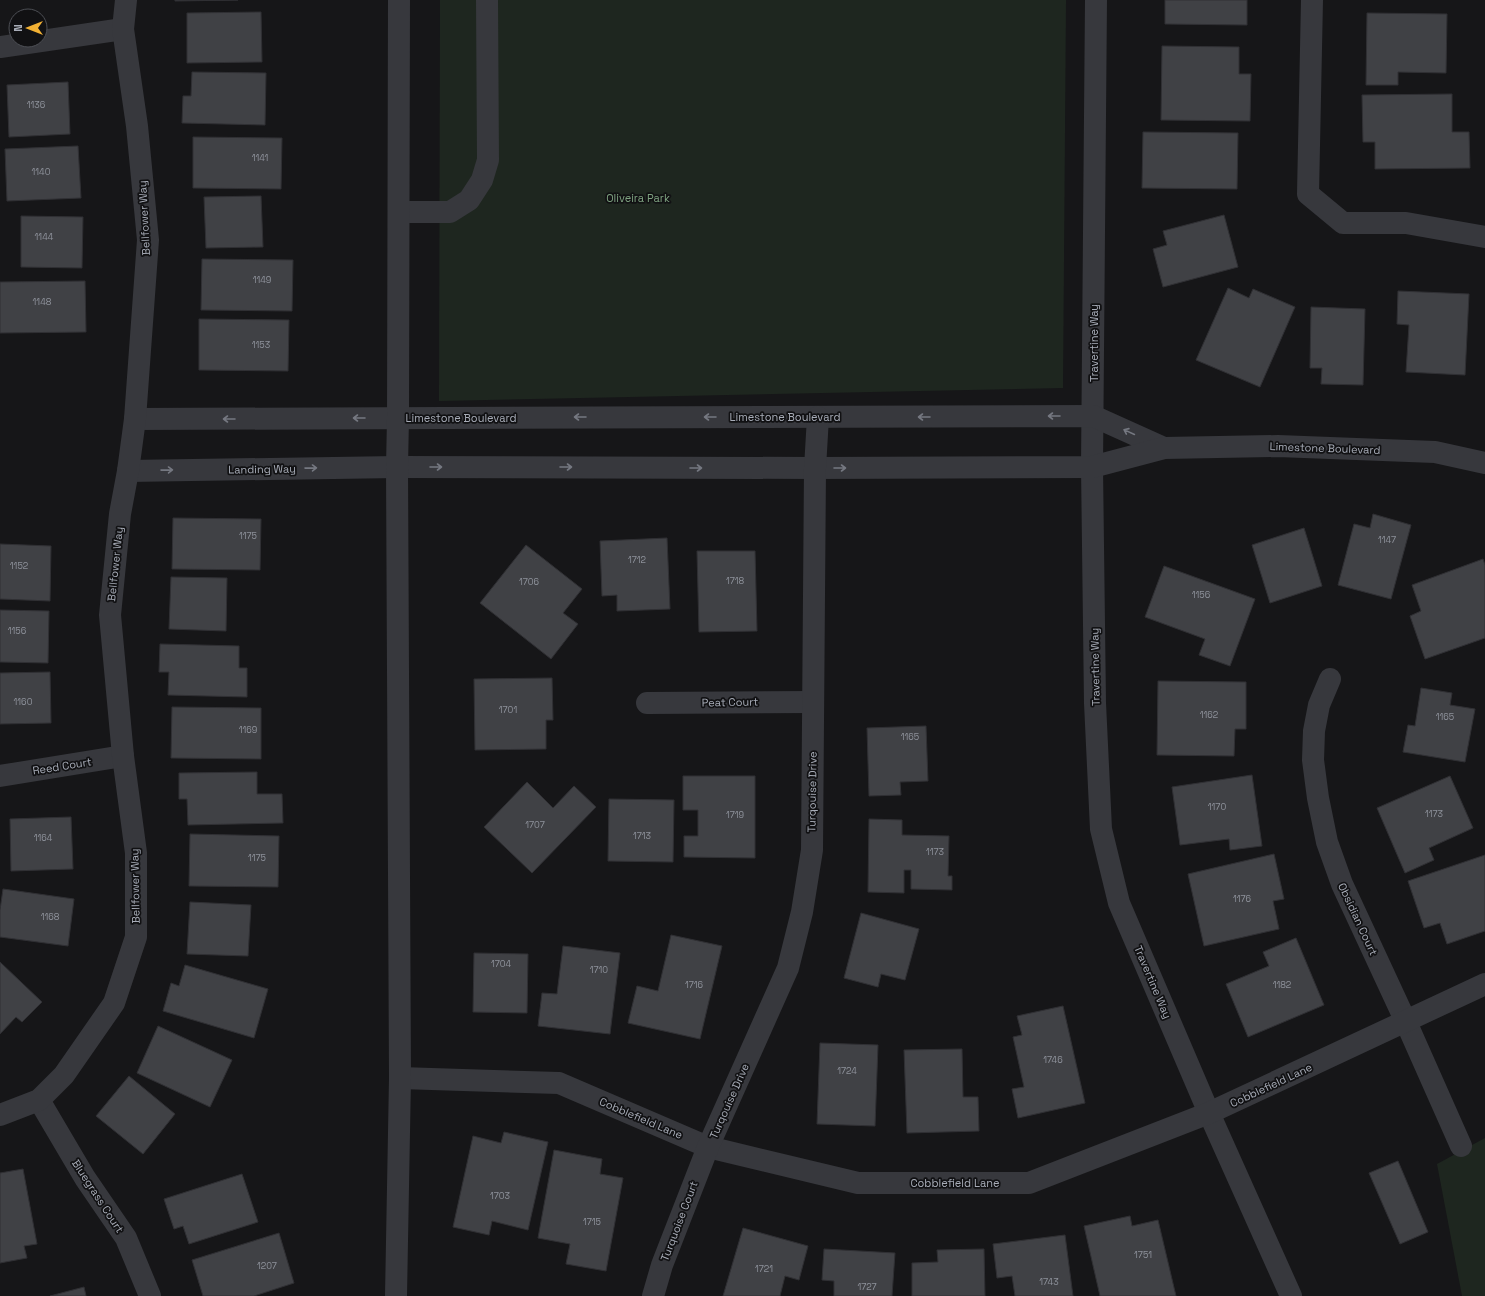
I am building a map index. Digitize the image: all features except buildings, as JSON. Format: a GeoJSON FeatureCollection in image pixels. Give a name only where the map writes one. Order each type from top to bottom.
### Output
{"type":"FeatureCollection","features":[{"type":"Feature","properties":{"kind":"street","name":"Bellfower Way"},"geometry":{"type":"LineString","coordinates":[[39,1100],[64,1075],[114,1003],[136,937],[136,853],[123,756],[110,614],[120,514],[135,419],[148,240],[138,126],[123,29],[126,0]]}},
{"type":"Feature","properties":{"kind":"street"},"geometry":{"type":"LineString","coordinates":[[396,1296],[400,1078],[397,467],[399,0]]}},
{"type":"Feature","properties":{"kind":"street"},"geometry":{"type":"LineString","coordinates":[[399,212],[450,212],[469,200],[482,180],[488,160],[487,0]]}},
{"type":"Feature","properties":{"kind":"street","name":"Travertine Way"},"geometry":{"type":"LineString","coordinates":[[1096,0],[1092,467],[1095,703],[1101,829],[1119,903],[1208,1113],[1291,1296]]}},
{"type":"Feature","properties":{"kind":"street"},"geometry":{"type":"LineString","coordinates":[[1312,0],[1308,194],[1343,223],[1406,223],[1485,237]]}},
{"type":"Feature","properties":{"kind":"street"},"geometry":{"type":"LineString","coordinates":[[0,47],[123,29]]}},
{"type":"Feature","properties":{"kind":"street","name":"Limestone Boulevard"},"geometry":{"type":"LineString","coordinates":[[398,418],[1093,416],[1164,448]]}},
{"type":"Feature","properties":{"kind":"street","name":"Turqouise Drive"},"geometry":{"type":"LineString","coordinates":[[708,1147],[788,968],[802,912],[812,850],[815,468],[818,417]]}},
{"type":"Feature","properties":{"kind":"street"},"geometry":{"type":"LineString","coordinates":[[135,419],[398,418]]}},
{"type":"Feature","properties":{"kind":"street","name":"Limestone Boulevard"},"geometry":{"type":"LineString","coordinates":[[397,467],[1092,467],[1164,448],[1278,446],[1435,452],[1485,463]]}},
{"type":"Feature","properties":{"kind":"street","name":"Landing Way"},"geometry":{"type":"LineString","coordinates":[[128,471],[397,467]]}},
{"type":"Feature","properties":{"kind":"street","name":"Obsidian Court"},"geometry":{"type":"LineString","coordinates":[[1330,680],[1319,705],[1314,731],[1313,753],[1318,798],[1327,842],[1342,884],[1406,1022],[1461,1146]]}},
{"type":"Feature","properties":{"kind":"street","name":"Peat Court"},"geometry":{"type":"LineString","coordinates":[[647,703],[813,702]]}},
{"type":"Feature","properties":{"kind":"street","name":"Reed Court"},"geometry":{"type":"LineString","coordinates":[[0,776],[123,756]]}},
{"type":"Feature","properties":{"kind":"street","name":"Cobblefield Lane"},"geometry":{"type":"LineString","coordinates":[[400,1078],[559,1083],[708,1147],[858,1183],[1029,1183],[1208,1113],[1485,984]]}},
{"type":"Feature","properties":{"kind":"street"},"geometry":{"type":"LineString","coordinates":[[0,1115],[39,1100]]}},
{"type":"Feature","properties":{"kind":"street","name":"Bluegrass Court"},"geometry":{"type":"LineString","coordinates":[[39,1100],[85,1178],[126,1238],[150,1296]]}},
{"type":"Feature","properties":{"kind":"street","name":"Turquoise Court"},"geometry":{"type":"LineString","coordinates":[[653,1296],[662,1265],[708,1147]]}},
{"type":"Feature","properties":{"kind":"green space","name":"Oliveira Park"},"geometry":{"type":"Polygon","coordinates":[[[440,0],[1066,0],[1063,388],[439,401],[440,0]]]}},
{"type":"Feature","properties":{"kind":"green space"},"geometry":{"type":"Polygon","coordinates":[[[1485,1138],[1485,1296],[1462,1296],[1437,1164],[1485,1138]]]}}]}
